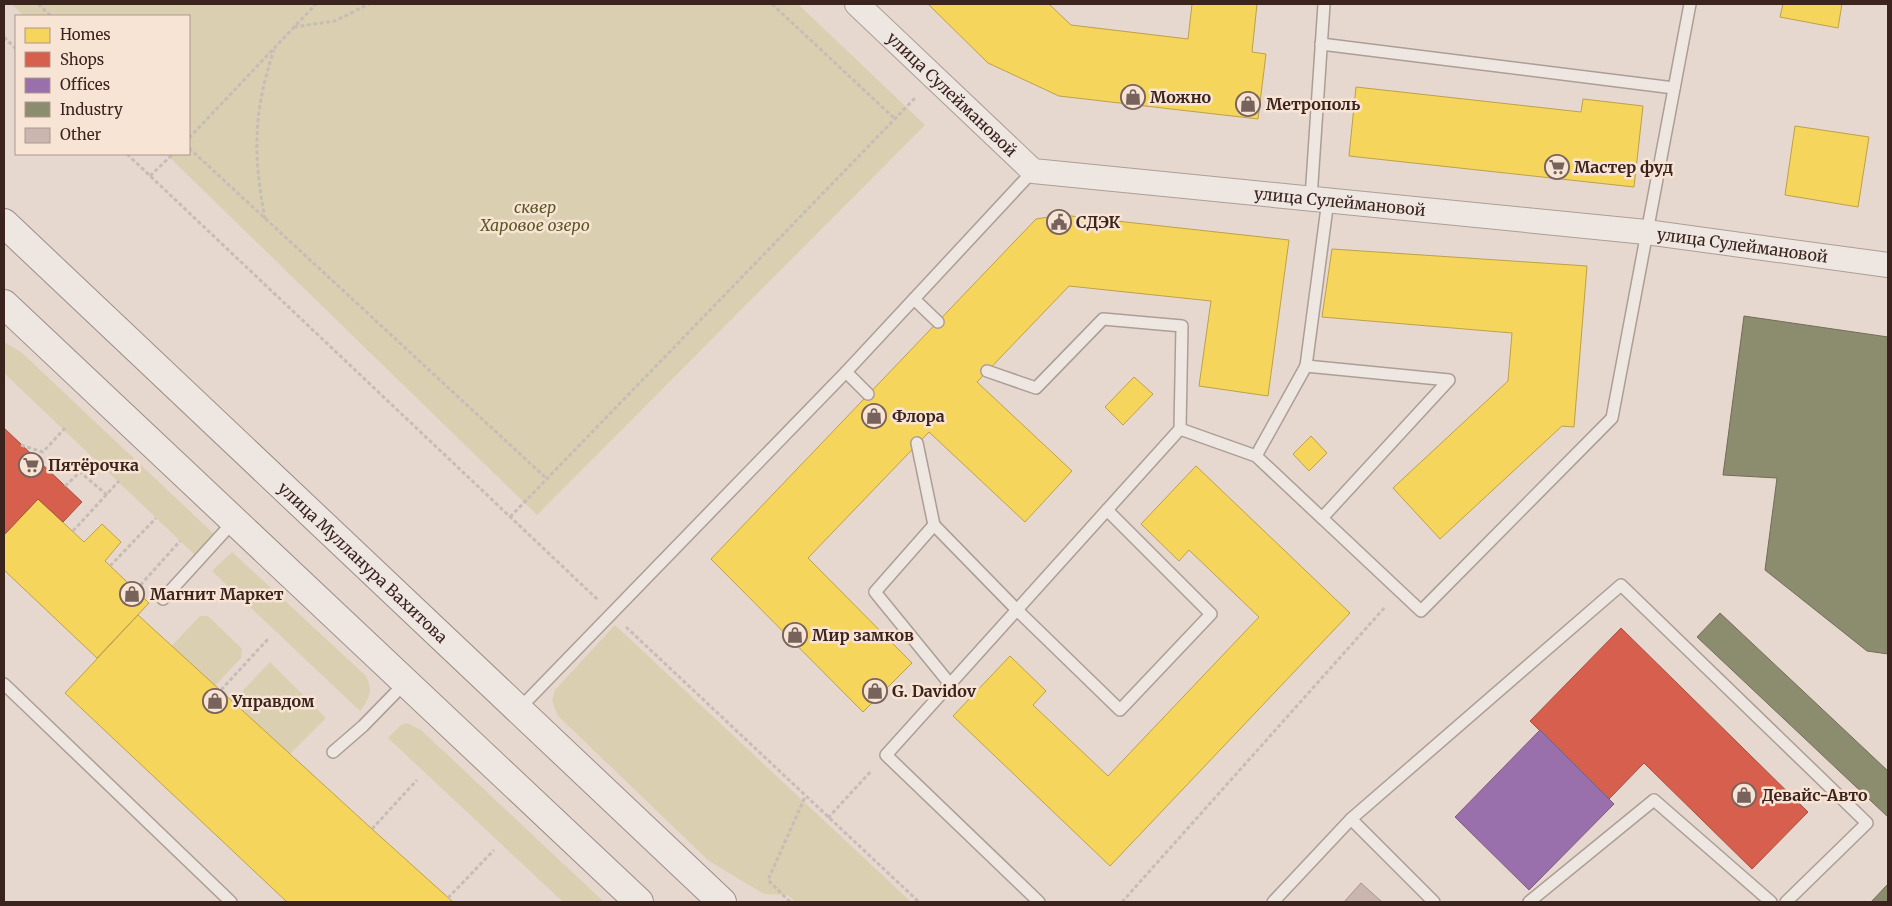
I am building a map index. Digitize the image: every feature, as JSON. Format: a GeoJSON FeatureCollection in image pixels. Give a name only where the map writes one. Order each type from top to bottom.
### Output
{"type":"FeatureCollection","features":[{"type":"Feature","properties":{"kind":"main road","name":"улица Мулланура Вахитова"},"geometry":{"type":"LineString","coordinates":[[4,223],[722,902]]}},
{"type":"Feature","properties":{"kind":"main road"},"geometry":{"type":"LineString","coordinates":[[4,304],[639,902]]}},
{"type":"Feature","properties":{"kind":"street","name":"улица Сулеймановой"},"geometry":{"type":"LineString","coordinates":[[856,4],[1033,171],[1646,232],[1888,265]]}},
{"type":"Feature","properties":{"kind":"lane"},"geometry":{"type":"LineString","coordinates":[[1256,456],[1306,366],[1320,199],[1321,44],[1324,4]]}},
{"type":"Feature","properties":{"kind":"lane"},"geometry":{"type":"LineString","coordinates":[[1180,429],[1256,456],[1421,611],[1612,418],[1690,4]]}},
{"type":"Feature","properties":{"kind":"lane"},"geometry":{"type":"LineString","coordinates":[[1321,44],[1674,88]]}},
{"type":"Feature","properties":{"kind":"lane"},"geometry":{"type":"LineString","coordinates":[[519,709],[846,372],[1033,171]]}},
{"type":"Feature","properties":{"kind":"lane"},"geometry":{"type":"LineString","coordinates":[[914,299],[938,322]]}},
{"type":"Feature","properties":{"kind":"lane"},"geometry":{"type":"LineString","coordinates":[[987,371],[1036,388],[1103,320],[1182,326],[1180,429],[886,755],[1039,902]]}},
{"type":"Feature","properties":{"kind":"lane"},"geometry":{"type":"LineString","coordinates":[[1306,366],[1449,380],[1322,518]]}},
{"type":"Feature","properties":{"kind":"lane"},"geometry":{"type":"LineString","coordinates":[[846,372],[868,394]]}},
{"type":"Feature","properties":{"kind":"lane"},"geometry":{"type":"LineString","coordinates":[[917,443],[934,525],[1016,610],[1120,710],[1211,614],[1107,510]]}},
{"type":"Feature","properties":{"kind":"lane"},"geometry":{"type":"LineString","coordinates":[[163,599],[234,521]]}},
{"type":"Feature","properties":{"kind":"lane"},"geometry":{"type":"LineString","coordinates":[[934,525],[875,592],[950,685]]}},
{"type":"Feature","properties":{"kind":"lane"},"geometry":{"type":"LineString","coordinates":[[1273,902],[1351,819],[1621,585],[1866,823],[1786,902]]}},
{"type":"Feature","properties":{"kind":"lane"},"geometry":{"type":"LineString","coordinates":[[333,752],[363,726],[406,682]]}},
{"type":"Feature","properties":{"kind":"lane"},"geometry":{"type":"LineString","coordinates":[[4,684],[231,902]]}},
{"type":"Feature","properties":{"kind":"lane"},"geometry":{"type":"LineString","coordinates":[[1529,902],[1654,800],[1771,902]]}},
{"type":"Feature","properties":{"kind":"lane"},"geometry":{"type":"LineString","coordinates":[[1351,819],[1434,902]]}},
{"type":"Feature","properties":{"kind":"path"},"geometry":{"type":"LineString","coordinates":[[38,4],[50,15]]}},
{"type":"Feature","properties":{"kind":"path"},"geometry":{"type":"LineString","coordinates":[[190,137],[316,4]]}},
{"type":"Feature","properties":{"kind":"path"},"geometry":{"type":"LineString","coordinates":[[294,27],[335,21],[369,4]]}},
{"type":"Feature","properties":{"kind":"path"},"geometry":{"type":"LineString","coordinates":[[772,4],[895,119]]}},
{"type":"Feature","properties":{"kind":"path"},"geometry":{"type":"LineString","coordinates":[[4,38],[15,48]]}},
{"type":"Feature","properties":{"kind":"path"},"geometry":{"type":"LineString","coordinates":[[265,218],[257,177],[256,130],[263,84],[274,47]]}},
{"type":"Feature","properties":{"kind":"path"},"geometry":{"type":"LineString","coordinates":[[510,517],[935,78]]}},
{"type":"Feature","properties":{"kind":"path"},"geometry":{"type":"LineString","coordinates":[[190,149],[547,479]]}},
{"type":"Feature","properties":{"kind":"path"},"geometry":{"type":"LineString","coordinates":[[128,155],[805,797],[919,902]]}},
{"type":"Feature","properties":{"kind":"path"},"geometry":{"type":"LineString","coordinates":[[150,176],[172,155]]}},
{"type":"Feature","properties":{"kind":"path"},"geometry":{"type":"LineString","coordinates":[[21,445],[43,452],[65,428]]}},
{"type":"Feature","properties":{"kind":"path"},"geometry":{"type":"LineString","coordinates":[[64,486],[80,472],[107,495]]}},
{"type":"Feature","properties":{"kind":"path"},"geometry":{"type":"LineString","coordinates":[[74,531],[119,481]]}},
{"type":"Feature","properties":{"kind":"path"},"geometry":{"type":"LineString","coordinates":[[110,566],[156,518]]}},
{"type":"Feature","properties":{"kind":"path"},"geometry":{"type":"LineString","coordinates":[[136,590],[180,541]]}},
{"type":"Feature","properties":{"kind":"path"},"geometry":{"type":"LineString","coordinates":[[1122,902],[1400,591]]}},
{"type":"Feature","properties":{"kind":"path"},"geometry":{"type":"LineString","coordinates":[[221,690],[269,638]]}},
{"type":"Feature","properties":{"kind":"path"},"geometry":{"type":"LineString","coordinates":[[828,818],[886,755]]}},
{"type":"Feature","properties":{"kind":"path"},"geometry":{"type":"LineString","coordinates":[[372,829],[417,780]]}},
{"type":"Feature","properties":{"kind":"path"},"geometry":{"type":"LineString","coordinates":[[790,902],[768,880],[805,797]]}},
{"type":"Feature","properties":{"kind":"path"},"geometry":{"type":"LineString","coordinates":[[448,898],[494,850]]}},
{"type":"Feature","properties":{"kind":"green space","name":"сквер Харовое озеро"},"geometry":{"type":"Polygon","coordinates":[[[11,4],[798,4],[925,125],[537,515],[167,155],[190,155],[190,15],[23,15],[11,4]]]}},
{"type":"Feature","properties":{"kind":"green space"},"geometry":{"type":"Polygon","coordinates":[[[4,342],[21,352],[216,536],[196,556],[4,373],[4,342]]]}},
{"type":"Feature","properties":{"kind":"green space"},"geometry":{"type":"Polygon","coordinates":[[[232,552],[366,676],[370,690],[366,702],[360,711],[212,571],[232,552]]]}},
{"type":"Feature","properties":{"kind":"green space"},"geometry":{"type":"Polygon","coordinates":[[[200,616],[208,616],[242,649],[241,658],[209,692],[167,651],[200,616]]]}},
{"type":"Feature","properties":{"kind":"green space"},"geometry":{"type":"Polygon","coordinates":[[[615,625],[911,902],[796,902],[787,895],[764,894],[709,861],[558,716],[552,701],[555,690],[615,625]]]}},
{"type":"Feature","properties":{"kind":"green space"},"geometry":{"type":"Polygon","coordinates":[[[270,662],[326,718],[282,762],[227,707],[270,662]]]}},
{"type":"Feature","properties":{"kind":"green space"},"geometry":{"type":"Polygon","coordinates":[[[407,723],[421,730],[604,902],[563,902],[388,738],[401,725],[407,723]]]}},
{"type":"Feature","properties":{"kind":"building: Homes"},"geometry":{"type":"Polygon","coordinates":[[[928,4],[1049,4],[1071,25],[1188,39],[1192,4],[1257,4],[1252,52],[1266,54],[1258,119],[1059,96],[988,63],[928,4]]]}},
{"type":"Feature","properties":{"kind":"building: Homes"},"geometry":{"type":"Polygon","coordinates":[[[1783,4],[1842,4],[1838,28],[1780,17],[1783,4]]]}},
{"type":"Feature","properties":{"kind":"building: Homes"},"geometry":{"type":"Polygon","coordinates":[[[1356,87],[1581,112],[1583,99],[1643,106],[1634,187],[1349,156],[1356,87]]]}},
{"type":"Feature","properties":{"kind":"building: Homes"},"geometry":{"type":"Polygon","coordinates":[[[1795,126],[1869,137],[1858,207],[1785,195],[1795,126]]]}},
{"type":"Feature","properties":{"kind":"building: Homes"},"geometry":{"type":"Polygon","coordinates":[[[1062,215],[1289,240],[1268,396],[1199,386],[1211,301],[1069,286],[977,382],[1072,471],[1025,522],[929,432],[808,558],[912,663],[863,712],[711,559],[1036,219],[1062,215]]]}},
{"type":"Feature","properties":{"kind":"building: Homes"},"geometry":{"type":"Polygon","coordinates":[[[1332,249],[1587,266],[1574,427],[1562,426],[1440,539],[1393,488],[1508,381],[1512,333],[1322,317],[1332,249]]]}},
{"type":"Feature","properties":{"kind":"building: Homes"},"geometry":{"type":"Polygon","coordinates":[[[1134,377],[1153,394],[1123,425],[1105,407],[1134,377]]]}},
{"type":"Feature","properties":{"kind":"building: Homes"},"geometry":{"type":"Polygon","coordinates":[[[1311,436],[1327,453],[1309,471],[1293,454],[1311,436]]]}},
{"type":"Feature","properties":{"kind":"building: Homes"},"geometry":{"type":"Polygon","coordinates":[[[1196,466],[1350,613],[1110,866],[953,716],[1010,656],[1046,691],[1033,705],[1108,776],[1259,617],[1189,550],[1179,561],[1141,524],[1196,466]]]}},
{"type":"Feature","properties":{"kind":"building: Homes"},"geometry":{"type":"Polygon","coordinates":[[[38,499],[84,542],[102,524],[121,542],[105,561],[149,603],[97,658],[4,570],[4,535],[38,499]]]}},
{"type":"Feature","properties":{"kind":"building: Homes"},"geometry":{"type":"Polygon","coordinates":[[[138,615],[453,902],[287,902],[65,693],[138,615]]]}},
{"type":"Feature","properties":{"kind":"building: Shops"},"geometry":{"type":"Polygon","coordinates":[[[4,428],[82,502],[63,522],[38,499],[4,535],[4,428]]]}},
{"type":"Feature","properties":{"kind":"building: Shops"},"geometry":{"type":"Polygon","coordinates":[[[1621,628],[1808,812],[1752,869],[1644,763],[1609,799],[1530,721],[1621,628]]]}},
{"type":"Feature","properties":{"kind":"building: Offices"},"geometry":{"type":"Polygon","coordinates":[[[1540,730],[1614,804],[1529,890],[1455,817],[1540,730]]]}},
{"type":"Feature","properties":{"kind":"building: Industry"},"geometry":{"type":"Polygon","coordinates":[[[1744,316],[1888,337],[1888,654],[1867,651],[1765,570],[1777,478],[1723,475],[1744,316]]]}},
{"type":"Feature","properties":{"kind":"building: Industry"},"geometry":{"type":"Polygon","coordinates":[[[1720,613],[1888,771],[1888,817],[1697,637],[1720,613]]]}},
{"type":"Feature","properties":{"kind":"building: Industry"},"geometry":{"type":"Polygon","coordinates":[[[1888,884],[1888,902],[1871,902],[1888,884]]]}},
{"type":"Feature","properties":{"kind":"building: Other"},"geometry":{"type":"Polygon","coordinates":[[[1361,883],[1382,902],[1344,902],[1361,883]]]}},
{"type":"Feature","properties":{"kind":"place","name":"Можно"},"geometry":{"type":"Point","coordinates":[1133,97]}},
{"type":"Feature","properties":{"kind":"place","name":"Метрополь"},"geometry":{"type":"Point","coordinates":[1248,104]}},
{"type":"Feature","properties":{"kind":"place","name":"Мастер фуд"},"geometry":{"type":"Point","coordinates":[1557,167]}},
{"type":"Feature","properties":{"kind":"place","name":"СДЭК"},"geometry":{"type":"Point","coordinates":[1059,222]}},
{"type":"Feature","properties":{"kind":"place","name":"Флора"},"geometry":{"type":"Point","coordinates":[874,416]}},
{"type":"Feature","properties":{"kind":"place","name":"Пятёрочка"},"geometry":{"type":"Point","coordinates":[31,465]}},
{"type":"Feature","properties":{"kind":"place","name":"Магнит Маркет"},"geometry":{"type":"Point","coordinates":[132,594]}},
{"type":"Feature","properties":{"kind":"place","name":"Мир замков"},"geometry":{"type":"Point","coordinates":[795,635]}},
{"type":"Feature","properties":{"kind":"place","name":"G. Davidov"},"geometry":{"type":"Point","coordinates":[875,691]}},
{"type":"Feature","properties":{"kind":"place","name":"Управдом"},"geometry":{"type":"Point","coordinates":[215,701]}},
{"type":"Feature","properties":{"kind":"place","name":"Девайс-Авто"},"geometry":{"type":"Point","coordinates":[1744,795]}}]}
